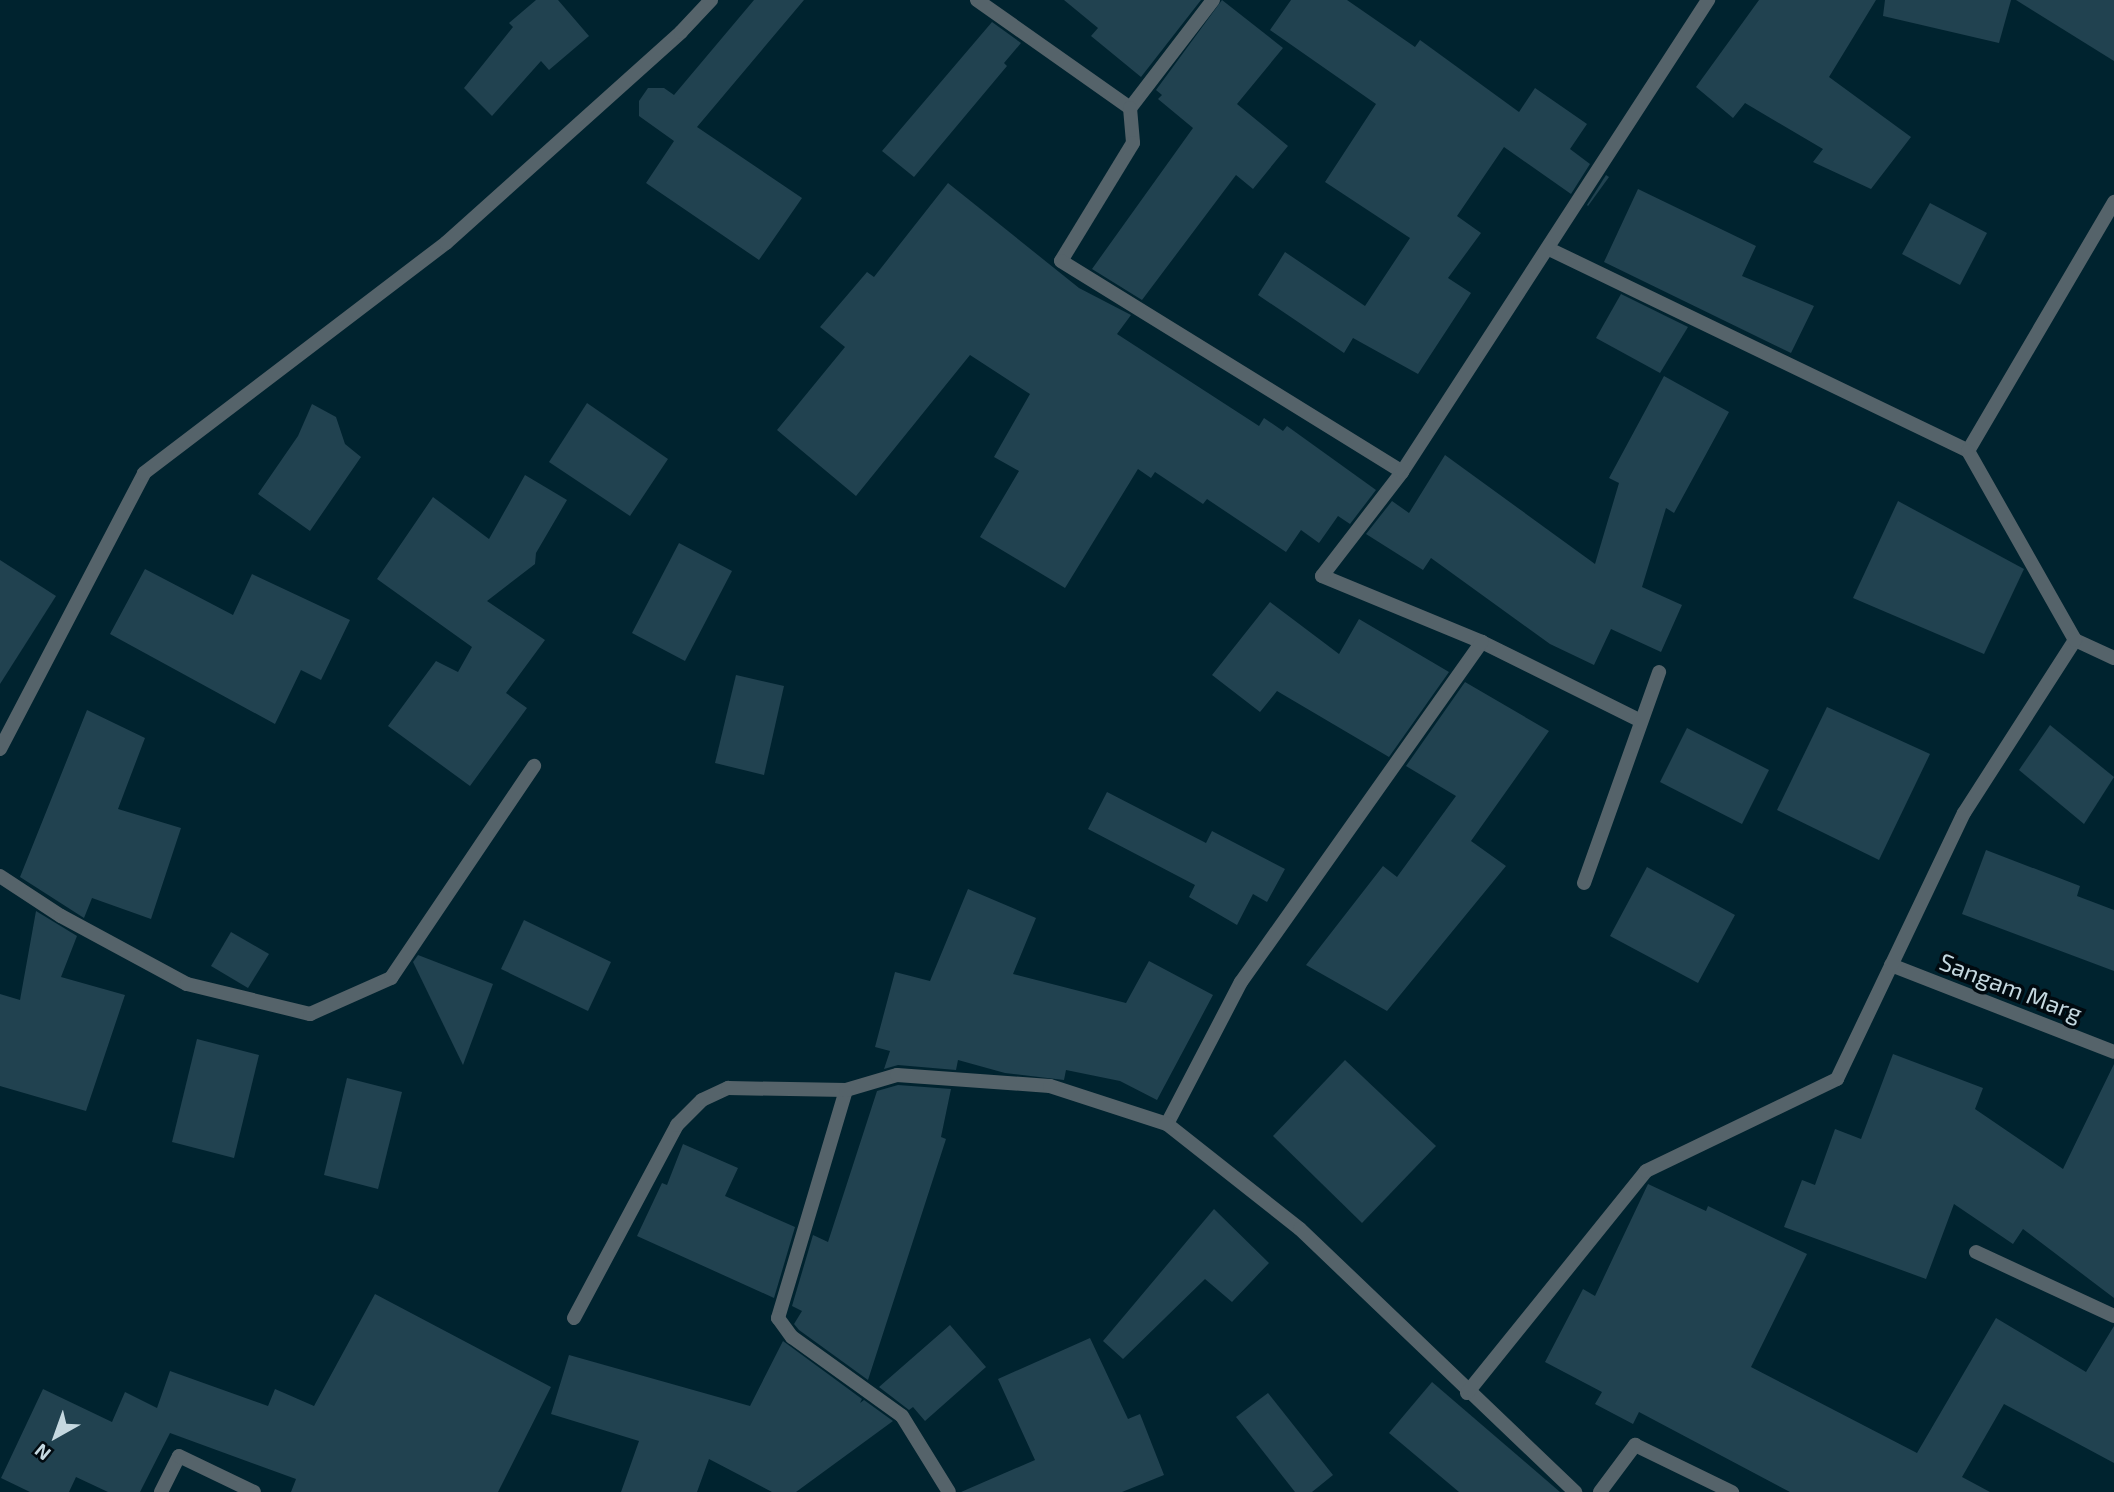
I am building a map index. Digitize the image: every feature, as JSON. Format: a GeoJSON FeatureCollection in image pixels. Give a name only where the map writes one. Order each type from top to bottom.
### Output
{"type":"FeatureCollection","features":[{"type":"Feature","properties":{"kind":"street"},"geometry":{"type":"LineString","coordinates":[[0,749],[144,473],[446,243],[681,32],[711,0]]}},
{"type":"Feature","properties":{"kind":"street"},"geometry":{"type":"LineString","coordinates":[[977,0],[1130,108]]}},
{"type":"Feature","properties":{"kind":"street"},"geometry":{"type":"LineString","coordinates":[[1213,0],[1130,108],[1133,143],[1061,261],[1402,472]]}},
{"type":"Feature","properties":{"kind":"street"},"geometry":{"type":"LineString","coordinates":[[1639,720],[1482,642],[1322,576],[1402,472],[1708,0]]}},
{"type":"Feature","properties":{"kind":"street"},"geometry":{"type":"LineString","coordinates":[[1968,451],[2114,202]]}},
{"type":"Feature","properties":{"kind":"street"},"geometry":{"type":"LineString","coordinates":[[1549,249],[1968,451],[2075,640],[2114,658]]}},
{"type":"Feature","properties":{"kind":"street"},"geometry":{"type":"LineString","coordinates":[[1467,1393],[1646,1171],[1837,1079],[1964,813],[2075,640]]}},
{"type":"Feature","properties":{"kind":"street"},"geometry":{"type":"LineString","coordinates":[[1167,1124],[1241,982],[1482,642]]}},
{"type":"Feature","properties":{"kind":"street"},"geometry":{"type":"LineString","coordinates":[[1584,883],[1658,672]]}},
{"type":"Feature","properties":{"kind":"street"},"geometry":{"type":"LineString","coordinates":[[0,876],[61,916],[187,984],[310,1014],[391,978],[534,766]]}},
{"type":"Feature","properties":{"kind":"street","name":"Sangam Marg"},"geometry":{"type":"LineString","coordinates":[[1891,965],[2114,1052]]}},
{"type":"Feature","properties":{"kind":"street"},"geometry":{"type":"LineString","coordinates":[[574,1318],[677,1125],[702,1100],[728,1087],[846,1090],[897,1075],[1050,1086],[1167,1124],[1300,1229],[1467,1393],[1576,1492]]}},
{"type":"Feature","properties":{"kind":"street"},"geometry":{"type":"LineString","coordinates":[[846,1090],[778,1318],[792,1337],[902,1416],[949,1492]]}},
{"type":"Feature","properties":{"kind":"street"},"geometry":{"type":"LineString","coordinates":[[1976,1252],[2114,1316]]}},
{"type":"Feature","properties":{"kind":"street"},"geometry":{"type":"LineString","coordinates":[[1600,1492],[1635,1445],[1732,1492]]}},
{"type":"Feature","properties":{"kind":"street"},"geometry":{"type":"LineString","coordinates":[[161,1492],[179,1457],[254,1492]]}},
{"type":"Feature","properties":{"kind":"building"},"geometry":{"type":"Polygon","coordinates":[[[536,0],[558,0],[589,36],[549,70],[541,61],[492,116],[464,88],[513,27],[509,23],[536,0]]]}},
{"type":"Feature","properties":{"kind":"building"},"geometry":{"type":"Polygon","coordinates":[[[754,0],[804,0],[697,127],[802,198],[759,260],[646,183],[674,141],[639,116],[639,101],[648,88],[664,88],[674,95],[754,0]]]}},
{"type":"Feature","properties":{"kind":"building"},"geometry":{"type":"Polygon","coordinates":[[[1064,0],[1201,0],[1141,77],[1091,36],[1098,28],[1064,0]]]}},
{"type":"Feature","properties":{"kind":"building"},"geometry":{"type":"Polygon","coordinates":[[[1222,0],[1283,48],[1237,104],[1288,146],[1253,189],[1236,175],[1142,300],[1092,269],[1193,128],[1158,99],[1162,95],[1156,90],[1222,0]]]}},
{"type":"Feature","properties":{"kind":"building"},"geometry":{"type":"Polygon","coordinates":[[[1291,0],[1347,0],[1415,47],[1420,40],[1519,112],[1535,88],[1587,124],[1570,149],[1590,164],[1571,194],[1504,147],[1457,216],[1481,233],[1448,278],[1471,293],[1418,374],[1353,338],[1344,353],[1258,295],[1285,252],[1365,306],[1410,238],[1325,182],[1376,104],[1270,30],[1291,0]]]}},
{"type":"Feature","properties":{"kind":"building"},"geometry":{"type":"Polygon","coordinates":[[[1759,0],[1876,0],[1829,77],[1911,137],[1871,189],[1813,162],[1823,149],[1745,103],[1733,118],[1696,87],[1759,0]]]}},
{"type":"Feature","properties":{"kind":"building"},"geometry":{"type":"Polygon","coordinates":[[[1885,0],[2011,0],[1999,43],[1883,16],[1885,0]]]}},
{"type":"Feature","properties":{"kind":"building"},"geometry":{"type":"Polygon","coordinates":[[[2016,0],[2114,0],[2114,61],[2016,0]]]}},
{"type":"Feature","properties":{"kind":"building"},"geometry":{"type":"Polygon","coordinates":[[[992,22],[1021,43],[1004,63],[1007,66],[914,177],[882,151],[992,22]]]}},
{"type":"Feature","properties":{"kind":"building"},"geometry":{"type":"Polygon","coordinates":[[[1606,175],[1609,177],[1588,206],[1587,205],[1606,175]]]}},
{"type":"Feature","properties":{"kind":"building"},"geometry":{"type":"Polygon","coordinates":[[[948,183],[1079,288],[1131,315],[1117,334],[1259,426],[1264,418],[1283,431],[1287,426],[1376,490],[1350,524],[1338,516],[1319,543],[1301,530],[1286,552],[1207,499],[1203,504],[1155,472],[1151,478],[1138,469],[1065,588],[980,537],[1019,471],[994,457],[1030,394],[970,355],[856,496],[777,430],[845,347],[820,327],[867,272],[874,277],[948,183]]]}},
{"type":"Feature","properties":{"kind":"building"},"geometry":{"type":"Polygon","coordinates":[[[1638,189],[1756,246],[1742,276],[1814,306],[1791,353],[1604,262],[1638,189]]]}},
{"type":"Feature","properties":{"kind":"building"},"geometry":{"type":"Polygon","coordinates":[[[1930,203],[1987,233],[1960,285],[1902,254],[1930,203]]]}},
{"type":"Feature","properties":{"kind":"building"},"geometry":{"type":"Polygon","coordinates":[[[1621,294],[1688,327],[1660,373],[1596,338],[1621,294]]]}},
{"type":"Feature","properties":{"kind":"building"},"geometry":{"type":"Polygon","coordinates":[[[1664,376],[1729,412],[1674,513],[1666,508],[1642,587],[1682,605],[1661,652],[1611,629],[1594,665],[1550,644],[1431,558],[1423,570],[1366,534],[1392,501],[1409,513],[1445,455],[1595,564],[1619,483],[1609,478],[1664,376]]]}},
{"type":"Feature","properties":{"kind":"building"},"geometry":{"type":"Polygon","coordinates":[[[587,403],[668,459],[630,516],[549,462],[587,403]]]}},
{"type":"Feature","properties":{"kind":"building"},"geometry":{"type":"Polygon","coordinates":[[[312,404],[336,417],[345,444],[361,457],[310,531],[258,494],[298,436],[312,404]]]}},
{"type":"Feature","properties":{"kind":"building"},"geometry":{"type":"Polygon","coordinates":[[[525,475],[567,500],[536,553],[535,564],[487,601],[545,640],[506,693],[527,708],[470,786],[388,726],[436,661],[458,672],[472,647],[377,579],[433,497],[489,539],[525,475]]]}},
{"type":"Feature","properties":{"kind":"building"},"geometry":{"type":"Polygon","coordinates":[[[1898,501],[2024,569],[1984,654],[1853,598],[1898,501]]]}},
{"type":"Feature","properties":{"kind":"building"},"geometry":{"type":"Polygon","coordinates":[[[679,543],[732,571],[685,661],[632,633],[679,543]]]}},
{"type":"Feature","properties":{"kind":"building"},"geometry":{"type":"Polygon","coordinates":[[[0,560],[56,596],[0,684],[0,560]]]}},
{"type":"Feature","properties":{"kind":"building"},"geometry":{"type":"Polygon","coordinates":[[[145,569],[233,615],[252,574],[350,620],[321,680],[301,670],[275,724],[110,634],[145,569]]]}},
{"type":"Feature","properties":{"kind":"building"},"geometry":{"type":"Polygon","coordinates":[[[1270,602],[1339,654],[1359,619],[1449,672],[1389,757],[1277,691],[1260,712],[1212,675],[1270,602]]]}},
{"type":"Feature","properties":{"kind":"building"},"geometry":{"type":"Polygon","coordinates":[[[736,675],[784,686],[764,775],[715,763],[736,675]]]}},
{"type":"Feature","properties":{"kind":"building"},"geometry":{"type":"Polygon","coordinates":[[[1465,682],[1549,731],[1471,841],[1506,866],[1387,1011],[1306,965],[1383,866],[1397,877],[1456,796],[1406,766],[1465,682]]]}},
{"type":"Feature","properties":{"kind":"building"},"geometry":{"type":"Polygon","coordinates":[[[1827,707],[1930,754],[1879,860],[1777,810],[1827,707]]]}},
{"type":"Feature","properties":{"kind":"building"},"geometry":{"type":"Polygon","coordinates":[[[87,710],[145,738],[118,809],[181,828],[151,919],[92,898],[84,918],[20,877],[87,710]]]}},
{"type":"Feature","properties":{"kind":"building"},"geometry":{"type":"Polygon","coordinates":[[[2050,725],[2114,777],[2084,824],[2019,770],[2050,725]]]}},
{"type":"Feature","properties":{"kind":"building"},"geometry":{"type":"Polygon","coordinates":[[[1687,728],[1769,770],[1742,824],[1660,782],[1687,728]]]}},
{"type":"Feature","properties":{"kind":"building"},"geometry":{"type":"Polygon","coordinates":[[[1107,792],[1206,843],[1212,831],[1285,869],[1267,902],[1253,894],[1237,925],[1189,897],[1195,885],[1088,829],[1107,792]]]}},
{"type":"Feature","properties":{"kind":"building"},"geometry":{"type":"Polygon","coordinates":[[[1986,850],[2080,886],[2077,896],[2114,910],[2114,971],[1962,914],[1986,850]]]}},
{"type":"Feature","properties":{"kind":"building"},"geometry":{"type":"Polygon","coordinates":[[[1647,867],[1735,915],[1698,983],[1610,936],[1647,867]]]}},
{"type":"Feature","properties":{"kind":"building"},"geometry":{"type":"Polygon","coordinates":[[[968,889],[1036,918],[1013,974],[1126,1003],[1149,961],[1213,995],[1157,1100],[1120,1081],[1066,1070],[1064,1080],[1005,1073],[958,1060],[956,1070],[898,1065],[884,1069],[890,1051],[875,1047],[895,972],[930,981],[968,889]]]}},
{"type":"Feature","properties":{"kind":"building"},"geometry":{"type":"Polygon","coordinates":[[[36,911],[77,936],[61,977],[125,995],[86,1111],[0,1086],[0,994],[20,1000],[36,911]]]}},
{"type":"Feature","properties":{"kind":"building"},"geometry":{"type":"Polygon","coordinates":[[[524,920],[611,962],[588,1011],[501,969],[524,920]]]}},
{"type":"Feature","properties":{"kind":"building"},"geometry":{"type":"Polygon","coordinates":[[[231,932],[269,954],[248,988],[211,966],[231,932]]]}},
{"type":"Feature","properties":{"kind":"building"},"geometry":{"type":"Polygon","coordinates":[[[418,955],[493,984],[463,1065],[413,962],[418,955]]]}},
{"type":"Feature","properties":{"kind":"building"},"geometry":{"type":"Polygon","coordinates":[[[197,1039],[259,1055],[234,1158],[172,1142],[197,1039]]]}},
{"type":"Feature","properties":{"kind":"building"},"geometry":{"type":"Polygon","coordinates":[[[1893,1054],[1983,1088],[1975,1109],[2063,1169],[2114,1064],[2114,1298],[2023,1229],[2013,1244],[1954,1204],[1926,1279],[1784,1227],[1802,1180],[1815,1185],[1835,1129],[1861,1139],[1893,1054]]]}},
{"type":"Feature","properties":{"kind":"building"},"geometry":{"type":"Polygon","coordinates":[[[1345,1060],[1436,1146],[1362,1223],[1273,1136],[1345,1060]]]}},
{"type":"Feature","properties":{"kind":"building"},"geometry":{"type":"Polygon","coordinates":[[[347,1078],[402,1092],[378,1189],[324,1175],[347,1078]]]}},
{"type":"Feature","properties":{"kind":"building"},"geometry":{"type":"Polygon","coordinates":[[[898,1085],[951,1089],[941,1137],[946,1139],[868,1380],[799,1330],[794,1324],[802,1311],[792,1306],[813,1235],[828,1242],[877,1091],[898,1085]]]}},
{"type":"Feature","properties":{"kind":"building"},"geometry":{"type":"Polygon","coordinates":[[[683,1144],[738,1168],[725,1196],[795,1227],[774,1298],[637,1236],[662,1183],[667,1185],[683,1144]]]}},
{"type":"Feature","properties":{"kind":"building"},"geometry":{"type":"Polygon","coordinates":[[[1648,1184],[1706,1211],[1708,1206],[1807,1254],[1751,1367],[1917,1453],[1996,1318],[2086,1372],[2114,1326],[2114,1463],[2004,1404],[1962,1477],[1990,1492],[1790,1492],[1639,1412],[1633,1424],[1595,1404],[1602,1392],[1545,1362],[1583,1289],[1595,1296],[1648,1184]]]}},
{"type":"Feature","properties":{"kind":"building"},"geometry":{"type":"Polygon","coordinates":[[[1214,1209],[1269,1263],[1232,1302],[1205,1279],[1123,1359],[1103,1341],[1214,1209]]]}},
{"type":"Feature","properties":{"kind":"building"},"geometry":{"type":"Polygon","coordinates":[[[375,1294],[551,1387],[498,1492],[291,1492],[296,1479],[170,1433],[140,1492],[108,1492],[76,1477],[69,1492],[30,1492],[1,1478],[43,1389],[112,1422],[125,1392],[157,1408],[170,1371],[268,1406],[275,1389],[314,1406],[375,1294]]]}},
{"type":"Feature","properties":{"kind":"building"},"geometry":{"type":"Polygon","coordinates":[[[950,1325],[986,1367],[925,1421],[913,1407],[909,1410],[879,1387],[950,1325]]]}},
{"type":"Feature","properties":{"kind":"building"},"geometry":{"type":"Polygon","coordinates":[[[1090,1338],[1128,1419],[1140,1414],[1164,1475],[1122,1492],[961,1492],[1035,1460],[998,1379],[1090,1338]]]}},
{"type":"Feature","properties":{"kind":"building"},"geometry":{"type":"Polygon","coordinates":[[[783,1341],[862,1399],[860,1403],[864,1400],[893,1421],[796,1492],[772,1492],[709,1459],[697,1492],[621,1492],[639,1441],[551,1414],[569,1355],[750,1406],[783,1341]]]}},
{"type":"Feature","properties":{"kind":"building"},"geometry":{"type":"Polygon","coordinates":[[[1432,1382],[1560,1492],[1459,1492],[1389,1433],[1432,1382]]]}},
{"type":"Feature","properties":{"kind":"building"},"geometry":{"type":"Polygon","coordinates":[[[1268,1393],[1333,1475],[1312,1492],[1295,1492],[1236,1417],[1268,1393]]]}}]}
